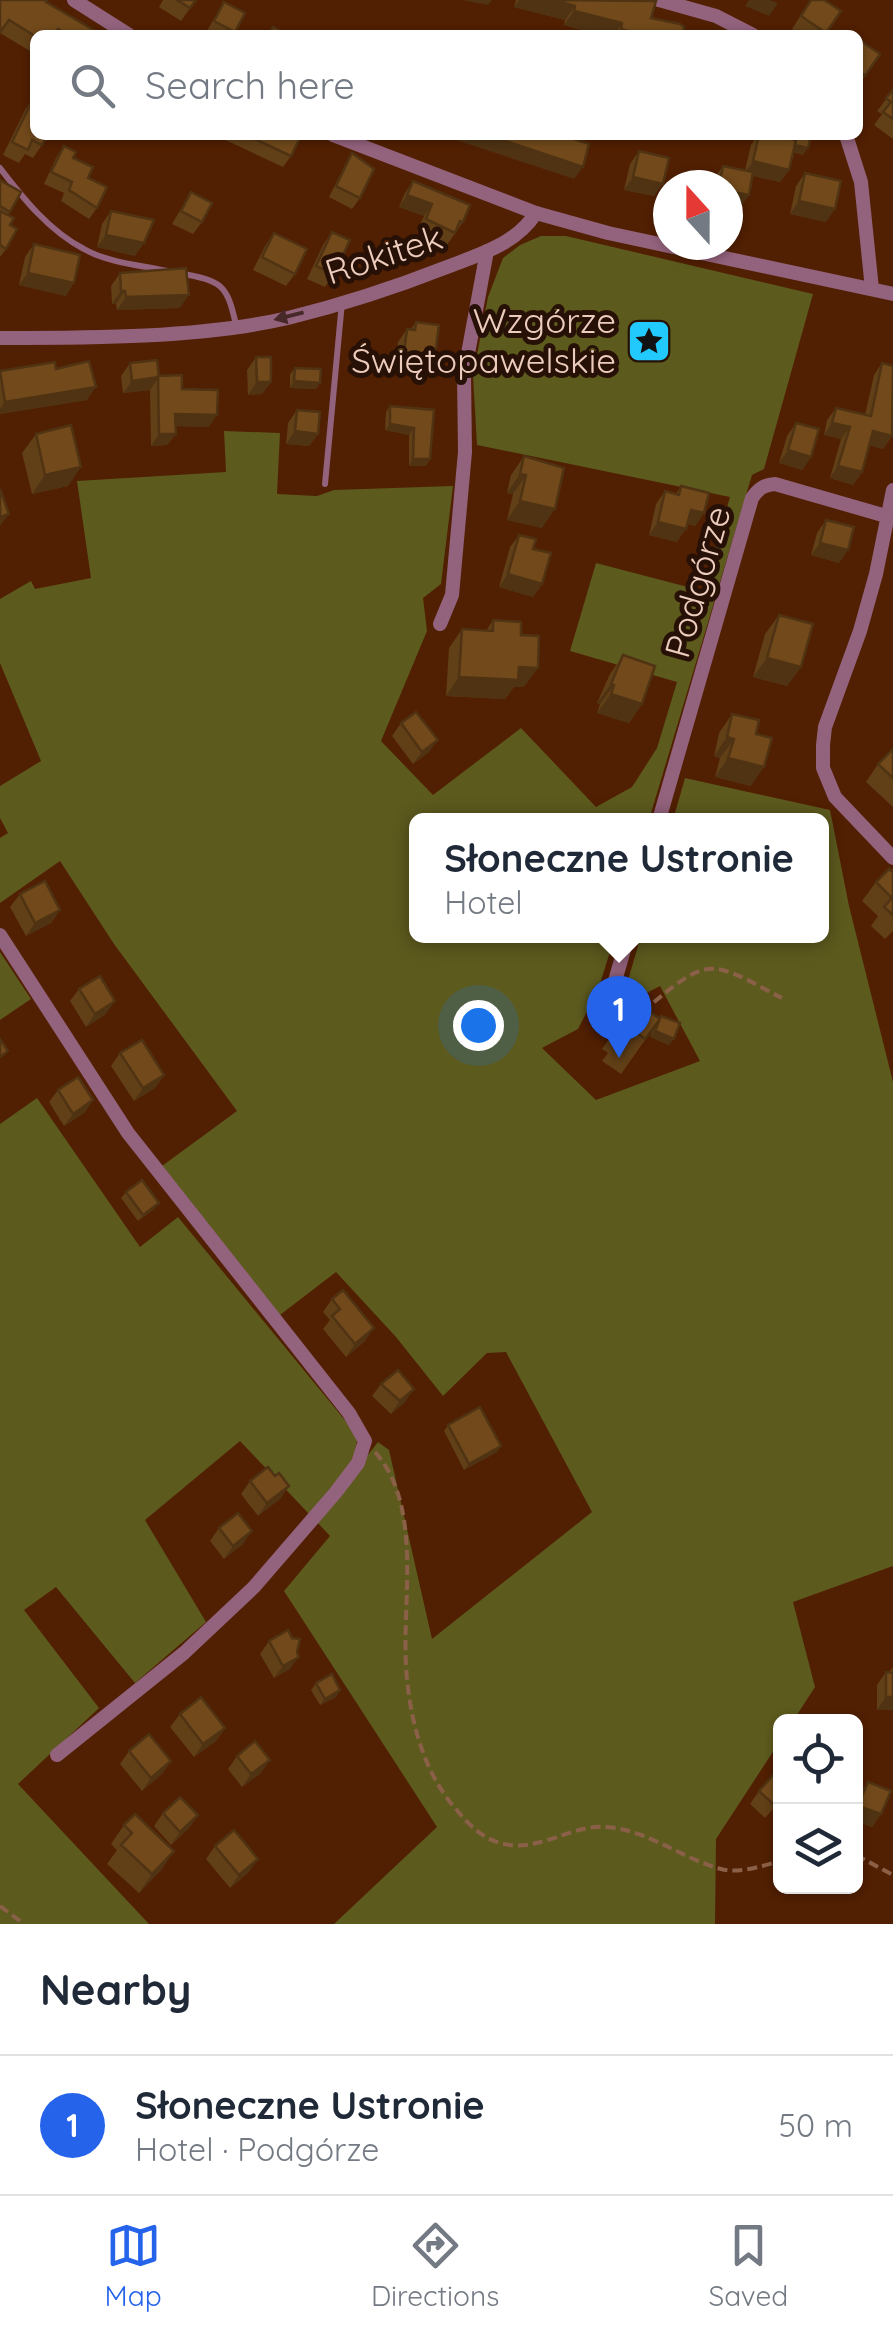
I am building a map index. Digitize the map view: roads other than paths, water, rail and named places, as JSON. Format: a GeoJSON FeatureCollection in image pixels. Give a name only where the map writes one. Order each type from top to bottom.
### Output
{"type":"FeatureCollection","features":[{"type":"Feature","properties":{"kind":"street"},"geometry":{"type":"LineString","coordinates":[[74,0],[121,30]]}},
{"type":"Feature","properties":{"kind":"street"},"geometry":{"type":"LineString","coordinates":[[659,0],[716,16],[743,30]]}},
{"type":"Feature","properties":{"kind":"street"},"geometry":{"type":"LineString","coordinates":[[346,140],[536,213],[608,233],[893,294]]}},
{"type":"Feature","properties":{"kind":"street"},"geometry":{"type":"LineString","coordinates":[[848,140],[861,182],[872,289]]}},
{"type":"Feature","properties":{"kind":"street","name":"Rokitek"},"geometry":{"type":"LineString","coordinates":[[0,338],[85,338],[288,318],[414,280],[487,251],[513,239],[536,213]]}},
{"type":"Feature","properties":{"kind":"street"},"geometry":{"type":"LineString","coordinates":[[440,624],[452,595],[465,452],[464,375],[487,251]]}},
{"type":"Feature","properties":{"kind":"street","name":"Podgórze"},"geometry":{"type":"LineString","coordinates":[[662,813],[752,498],[758,490],[775,484],[886,516]]}},
{"type":"Feature","properties":{"kind":"street"},"geometry":{"type":"LineString","coordinates":[[893,490],[860,631],[825,727],[823,768],[827,784],[848,814],[893,858]]}},
{"type":"Feature","properties":{"kind":"street"},"geometry":{"type":"LineString","coordinates":[[0,935],[128,1134],[350,1413],[366,1441],[358,1463],[336,1492],[254,1587],[184,1653],[56,1755]]}},
{"type":"Feature","properties":{"kind":"street"},"geometry":{"type":"LineString","coordinates":[[619,1021],[609,1013],[608,1006],[626,943]]}},
{"type":"Feature","properties":{"kind":"lane"},"geometry":{"type":"LineString","coordinates":[[0,168],[26,202],[84,249],[110,259],[209,279],[223,287],[229,294],[236,326]]}},
{"type":"Feature","properties":{"kind":"lane"},"geometry":{"type":"LineString","coordinates":[[325,484],[342,301]]}},
{"type":"Feature","properties":{"kind":"place","name":"Wzgórze Świętopawelskie"},"geometry":{"type":"Point","coordinates":[649,341]}},
{"type":"Feature","properties":{"kind":"place","name":"Słoneczne Ustronie"},"geometry":{"type":"Point","coordinates":[619,1058]}}]}
